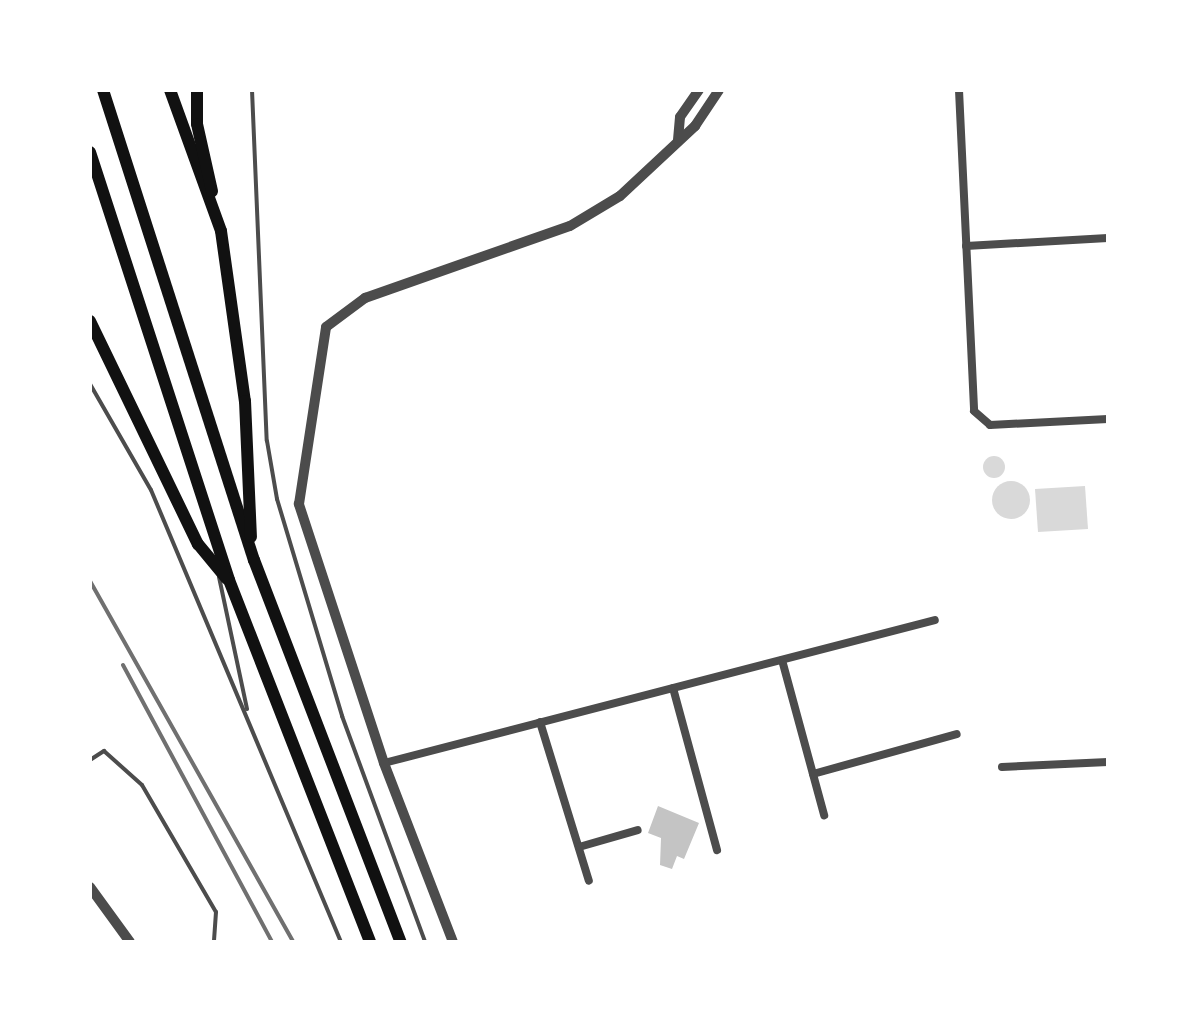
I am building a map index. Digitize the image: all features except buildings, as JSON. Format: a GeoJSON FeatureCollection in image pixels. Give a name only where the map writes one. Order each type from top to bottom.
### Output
{"type":"FeatureCollection","features":[{"type":"Feature","properties":{"kind":"highway"},"geometry":{"type":"LineString","coordinates":[[103,90],[254,560],[402,942]]}},
{"type":"Feature","properties":{"kind":"highway"},"geometry":{"type":"LineString","coordinates":[[170,90],[220,231]]}},
{"type":"Feature","properties":{"kind":"highway"},"geometry":{"type":"LineString","coordinates":[[197,90],[197,124],[220,231],[245,401],[254,560]]}},
{"type":"Feature","properties":{"kind":"highway"},"geometry":{"type":"LineString","coordinates":[[90,152],[224,576],[370,942]]}},
{"type":"Feature","properties":{"kind":"highway"},"geometry":{"type":"LineString","coordinates":[[90,321],[198,544],[224,576]]}},
{"type":"Feature","properties":{"kind":"street"},"geometry":{"type":"LineString","coordinates":[[678,140],[680,117],[699,90]]}},
{"type":"Feature","properties":{"kind":"street"},"geometry":{"type":"LineString","coordinates":[[452,942],[384,763],[299,504],[326,327],[365,298],[570,226],[620,196],[678,140],[719,90]]}},
{"type":"Feature","properties":{"kind":"street"},"geometry":{"type":"LineString","coordinates":[[959,90],[974,411],[990,425],[1108,419]]}},
{"type":"Feature","properties":{"kind":"street"},"geometry":{"type":"LineString","coordinates":[[966,246],[1108,238]]}},
{"type":"Feature","properties":{"kind":"street"},"geometry":{"type":"LineString","coordinates":[[384,763],[935,620]]}},
{"type":"Feature","properties":{"kind":"street"},"geometry":{"type":"LineString","coordinates":[[782,660],[824,815]]}},
{"type":"Feature","properties":{"kind":"street"},"geometry":{"type":"LineString","coordinates":[[673,688],[717,850]]}},
{"type":"Feature","properties":{"kind":"street"},"geometry":{"type":"LineString","coordinates":[[540,722],[588,881]]}},
{"type":"Feature","properties":{"kind":"street"},"geometry":{"type":"LineString","coordinates":[[813,774],[957,734]]}},
{"type":"Feature","properties":{"kind":"street"},"geometry":{"type":"LineString","coordinates":[[1002,768],[1108,762]]}},
{"type":"Feature","properties":{"kind":"street"},"geometry":{"type":"LineString","coordinates":[[578,846],[638,830]]}},
{"type":"Feature","properties":{"kind":"street"},"geometry":{"type":"LineString","coordinates":[[90,887],[130,942]]}},
{"type":"Feature","properties":{"kind":"lane"},"geometry":{"type":"LineString","coordinates":[[252,90],[267,440],[277,499],[342,716],[425,942]]}},
{"type":"Feature","properties":{"kind":"lane"},"geometry":{"type":"LineString","coordinates":[[90,384],[151,490],[341,942]]}},
{"type":"Feature","properties":{"kind":"lane"},"geometry":{"type":"LineString","coordinates":[[224,576],[249,719]]}},
{"type":"Feature","properties":{"kind":"lane"},"geometry":{"type":"LineString","coordinates":[[90,760],[104,751],[142,786],[216,912],[214,942]]}},
{"type":"Feature","properties":{"kind":"shaded area"},"geometry":{"type":"Polygon","coordinates":[[[990,456],[998,456],[1005,467],[998,478],[990,478],[983,471],[983,463],[990,456]]]}},
{"type":"Feature","properties":{"kind":"shaded area"},"geometry":{"type":"Polygon","coordinates":[[[1011,481],[1024,487],[1030,500],[1024,513],[1011,519],[998,513],[992,500],[998,487],[1011,481]]]}},
{"type":"Feature","properties":{"kind":"shaded area"},"geometry":{"type":"Polygon","coordinates":[[[1085,486],[1088,529],[1038,532],[1035,489],[1085,486]]]}},
{"type":"Feature","properties":{"kind":"railway"},"geometry":{"type":"LineString","coordinates":[[90,581],[293,942]]}},
{"type":"Feature","properties":{"kind":"railway"},"geometry":{"type":"LineString","coordinates":[[123,665],[272,942]]}}]}
